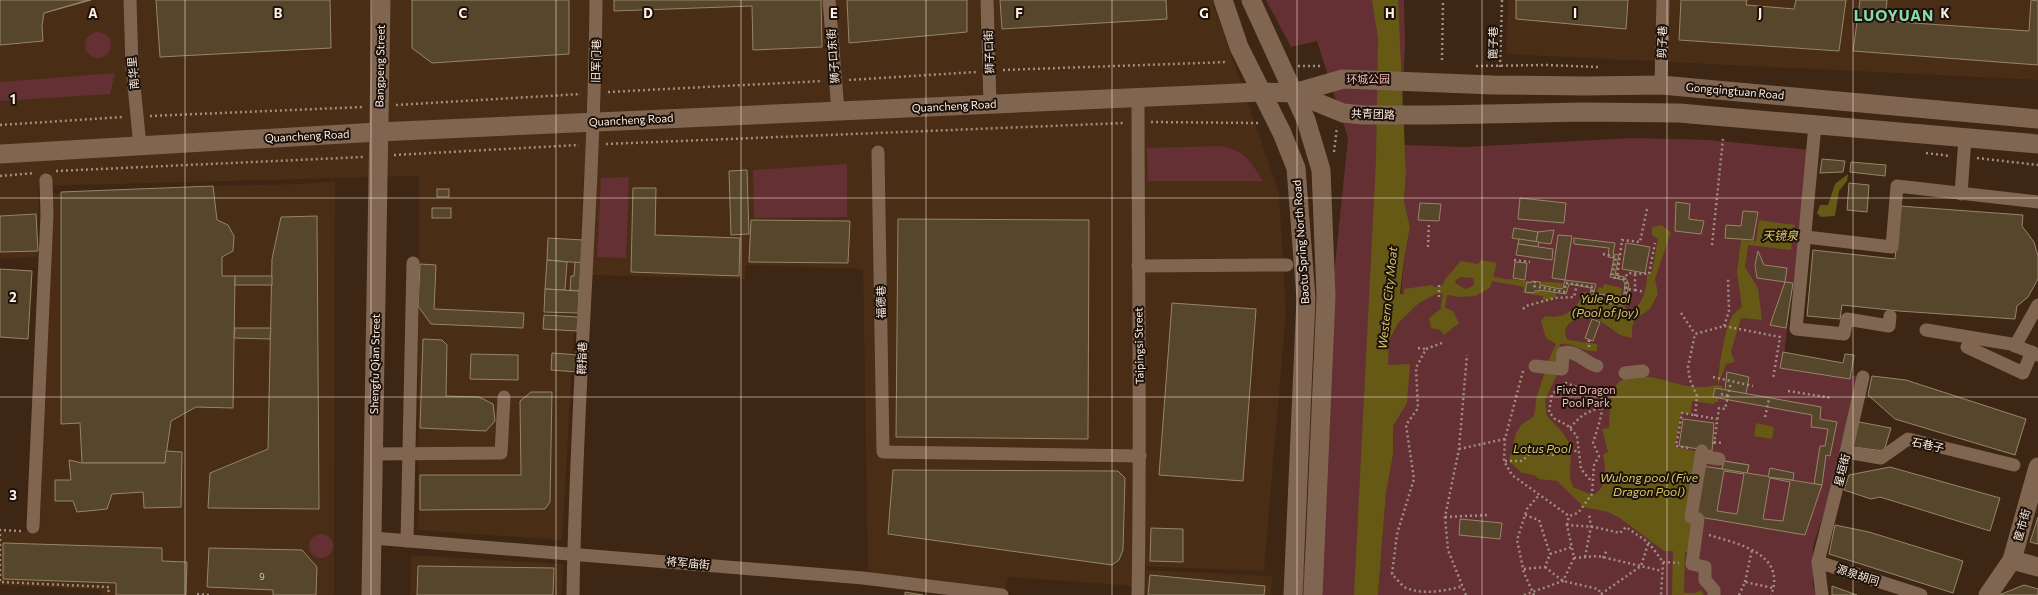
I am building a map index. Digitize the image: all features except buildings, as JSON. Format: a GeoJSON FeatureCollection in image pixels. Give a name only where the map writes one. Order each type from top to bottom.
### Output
{"type":"FeatureCollection","features":[{"type":"Feature","properties":{"kind":"main road","name":"Bangpeng Street"},"geometry":{"type":"LineString","coordinates":[[378,132],[381,0]]}},
{"type":"Feature","properties":{"kind":"main road","name":"Baotu Spring North Road"},"geometry":{"type":"LineString","coordinates":[[1223,0],[1246,61],[1277,122],[1296,168],[1306,298],[1293,595]]}},
{"type":"Feature","properties":{"kind":"main road","name":"Baotu Spring North Road"},"geometry":{"type":"LineString","coordinates":[[1251,0],[1306,120],[1321,170],[1326,296],[1312,595]]}},
{"type":"Feature","properties":{"kind":"main road","name":"共青团路"},"geometry":{"type":"LineString","coordinates":[[1261,92],[1294,93],[1343,79],[1432,82]]}},
{"type":"Feature","properties":{"kind":"main road","name":"Gongqingtuan Road"},"geometry":{"type":"LineString","coordinates":[[1432,82],[1494,85],[1661,85],[2038,119]]}},
{"type":"Feature","properties":{"kind":"main road","name":"Quancheng Road"},"geometry":{"type":"LineString","coordinates":[[0,154],[378,132],[1261,92]]}},
{"type":"Feature","properties":{"kind":"main road","name":"共青团路"},"geometry":{"type":"LineString","coordinates":[[1294,93],[1343,113],[1364,115],[1433,116],[1583,112],[1657,112],[1815,125]]}},
{"type":"Feature","properties":{"kind":"main road"},"geometry":{"type":"LineString","coordinates":[[1815,125],[2038,144]]}},
{"type":"Feature","properties":{"kind":"main road","name":"Shengfu Qian Street"},"geometry":{"type":"LineString","coordinates":[[371,595],[378,132]]}},
{"type":"Feature","properties":{"kind":"main road","name":"筐市街"},"geometry":{"type":"LineString","coordinates":[[1988,595],[2012,560],[2036,478]]}},
{"type":"Feature","properties":{"kind":"main road"},"geometry":{"type":"LineString","coordinates":[[2012,560],[2038,567]]}},
{"type":"Feature","properties":{"kind":"street","name":"南华里"},"geometry":{"type":"LineString","coordinates":[[130,0],[132,66],[140,146]]}},
{"type":"Feature","properties":{"kind":"street","name":"旧军门巷"},"geometry":{"type":"LineString","coordinates":[[594,122],[596,0]]}},
{"type":"Feature","properties":{"kind":"street","name":"狮子口东街"},"geometry":{"type":"LineString","coordinates":[[830,0],[838,111]]}},
{"type":"Feature","properties":{"kind":"street","name":"狮子口街"},"geometry":{"type":"LineString","coordinates":[[987,0],[990,104]]}},
{"type":"Feature","properties":{"kind":"street","name":"剪子巷"},"geometry":{"type":"LineString","coordinates":[[1661,85],[1663,0]]}},
{"type":"Feature","properties":{"kind":"street","name":"Taipingsi Street"},"geometry":{"type":"LineString","coordinates":[[1138,97],[1140,456],[1138,595]]}},
{"type":"Feature","properties":{"kind":"street","name":"鞭指巷"},"geometry":{"type":"LineString","coordinates":[[573,595],[586,264],[594,144],[594,122]]}},
{"type":"Feature","properties":{"kind":"street"},"geometry":{"type":"LineString","coordinates":[[1815,125],[1806,237],[1796,329],[1844,334],[1847,319],[1889,326],[1890,316]]}},
{"type":"Feature","properties":{"kind":"street"},"geometry":{"type":"LineString","coordinates":[[1961,194],[1964,138]]}},
{"type":"Feature","properties":{"kind":"street","name":"福德巷"},"geometry":{"type":"LineString","coordinates":[[878,152],[883,452],[1140,456]]}},
{"type":"Feature","properties":{"kind":"street"},"geometry":{"type":"LineString","coordinates":[[30,529],[46,223],[47,175]]}},
{"type":"Feature","properties":{"kind":"street"},"geometry":{"type":"LineString","coordinates":[[1806,237],[1892,247],[1897,186],[2038,202]]}},
{"type":"Feature","properties":{"kind":"street"},"geometry":{"type":"LineString","coordinates":[[406,541],[413,263]]}},
{"type":"Feature","properties":{"kind":"street"},"geometry":{"type":"LineString","coordinates":[[1138,266],[1288,265]]}},
{"type":"Feature","properties":{"kind":"street"},"geometry":{"type":"LineString","coordinates":[[2015,346],[2038,305]]}},
{"type":"Feature","properties":{"kind":"street"},"geometry":{"type":"LineString","coordinates":[[1926,330],[2015,346],[2035,354],[2022,373],[1967,347]]}},
{"type":"Feature","properties":{"kind":"street"},"geometry":{"type":"LineString","coordinates":[[1534,367],[1562,369],[1563,353],[1568,352],[1573,352],[1588,364],[1597,366]]}},
{"type":"Feature","properties":{"kind":"street"},"geometry":{"type":"LineString","coordinates":[[1625,373],[1643,371]]}},
{"type":"Feature","properties":{"kind":"street","name":"星垣街"},"geometry":{"type":"LineString","coordinates":[[1818,562],[1846,452],[1863,377]]}},
{"type":"Feature","properties":{"kind":"street"},"geometry":{"type":"LineString","coordinates":[[374,454],[501,453],[504,397]]}},
{"type":"Feature","properties":{"kind":"street","name":"石巷子"},"geometry":{"type":"LineString","coordinates":[[1846,452],[1881,458],[1908,439],[2014,465]]}},
{"type":"Feature","properties":{"kind":"street"},"geometry":{"type":"LineString","coordinates":[[1714,595],[1714,590],[1706,580],[1705,567],[1692,564],[1698,519],[1691,517],[1701,453],[1719,459]]}},
{"type":"Feature","properties":{"kind":"street","name":"将军庙街"},"geometry":{"type":"LineString","coordinates":[[373,538],[863,578],[897,589],[1002,595]]}},
{"type":"Feature","properties":{"kind":"street"},"geometry":{"type":"LineString","coordinates":[[1818,562],[1822,595]]}},
{"type":"Feature","properties":{"kind":"street","name":"源泉胡同"},"geometry":{"type":"LineString","coordinates":[[1818,562],[1921,595]]}},
{"type":"Feature","properties":{"kind":"path"},"geometry":{"type":"LineString","coordinates":[[1442,60],[1443,0]]}},
{"type":"Feature","properties":{"kind":"path","name":"篦子巷"},"geometry":{"type":"LineString","coordinates":[[1494,85],[1500,66],[1502,0]]}},
{"type":"Feature","properties":{"kind":"path"},"geometry":{"type":"LineString","coordinates":[[0,125],[138,116],[378,106],[990,71],[1246,61]]}},
{"type":"Feature","properties":{"kind":"path"},"geometry":{"type":"LineString","coordinates":[[1280,65],[1328,67]]}},
{"type":"Feature","properties":{"kind":"path"},"geometry":{"type":"LineString","coordinates":[[0,176],[47,175],[594,144],[1138,122],[1277,122]]}},
{"type":"Feature","properties":{"kind":"path"},"geometry":{"type":"LineString","coordinates":[[1712,246],[1723,139]]}},
{"type":"Feature","properties":{"kind":"path"},"geometry":{"type":"LineString","coordinates":[[1924,153],[2038,165]]}},
{"type":"Feature","properties":{"kind":"path"},"geometry":{"type":"LineString","coordinates":[[1617,278],[1622,240],[1640,242],[1647,209]]}},
{"type":"Feature","properties":{"kind":"path"},"geometry":{"type":"LineString","coordinates":[[1428,247],[1429,222]]}},
{"type":"Feature","properties":{"kind":"path"},"geometry":{"type":"LineString","coordinates":[[1624,279],[1628,273],[1649,274],[1655,243]]}},
{"type":"Feature","properties":{"kind":"path"},"geometry":{"type":"LineString","coordinates":[[1603,254],[1616,257],[1612,276],[1624,279]]}},
{"type":"Feature","properties":{"kind":"path"},"geometry":{"type":"LineString","coordinates":[[1514,260],[1530,262]]}},
{"type":"Feature","properties":{"kind":"path"},"geometry":{"type":"LineString","coordinates":[[1635,274],[1635,290]]}},
{"type":"Feature","properties":{"kind":"path"},"geometry":{"type":"LineString","coordinates":[[1535,281],[1534,286],[1564,292],[1566,283],[1585,284],[1593,287],[1591,298],[1624,302],[1627,284],[1624,279]]}},
{"type":"Feature","properties":{"kind":"path"},"geometry":{"type":"LineString","coordinates":[[1725,326],[1729,311],[1728,279]]}},
{"type":"Feature","properties":{"kind":"path"},"geometry":{"type":"LineString","coordinates":[[1523,309],[1526,306],[1556,298],[1574,297],[1577,284]]}},
{"type":"Feature","properties":{"kind":"path"},"geometry":{"type":"LineString","coordinates":[[1439,286],[1439,296]]}},
{"type":"Feature","properties":{"kind":"path"},"geometry":{"type":"LineString","coordinates":[[1626,288],[1645,292]]}},
{"type":"Feature","properties":{"kind":"path"},"geometry":{"type":"LineString","coordinates":[[1681,313],[1695,334],[1688,367],[1690,380],[1697,396],[1695,416]]}},
{"type":"Feature","properties":{"kind":"path"},"geometry":{"type":"LineString","coordinates":[[1695,334],[1725,326],[1780,337],[1773,379]]}},
{"type":"Feature","properties":{"kind":"path"},"geometry":{"type":"LineString","coordinates":[[1418,348],[1426,349],[1442,343]]}},
{"type":"Feature","properties":{"kind":"path"},"geometry":{"type":"LineString","coordinates":[[1426,349],[1416,368],[1418,408],[1406,425],[1414,479],[1397,534],[1392,574],[1406,588],[1428,593],[1442,592],[1463,586]]}},
{"type":"Feature","properties":{"kind":"path"},"geometry":{"type":"LineString","coordinates":[[1466,595],[1448,550],[1445,517],[1459,448],[1467,355]]}},
{"type":"Feature","properties":{"kind":"path"},"geometry":{"type":"LineString","coordinates":[[1534,367],[1505,439],[1504,461],[1512,475],[1569,516],[1575,515],[1582,508],[1592,494],[1594,465],[1599,456],[1593,443],[1601,408],[1601,396],[1566,383],[1552,394],[1549,412],[1555,420],[1567,425],[1577,436],[1581,469],[1592,482]]}},
{"type":"Feature","properties":{"kind":"path"},"geometry":{"type":"LineString","coordinates":[[1713,377],[1753,386]]}},
{"type":"Feature","properties":{"kind":"path"},"geometry":{"type":"LineString","coordinates":[[1717,419],[1682,413],[1676,446],[1701,453],[1712,452],[1719,408],[1727,410],[1731,382]]}},
{"type":"Feature","properties":{"kind":"path"},"geometry":{"type":"LineString","coordinates":[[1788,391],[1832,398]]}},
{"type":"Feature","properties":{"kind":"path"},"geometry":{"type":"LineString","coordinates":[[1721,394],[1729,396]]}},
{"type":"Feature","properties":{"kind":"path"},"geometry":{"type":"LineString","coordinates":[[1765,417],[1769,399]]}},
{"type":"Feature","properties":{"kind":"path"},"geometry":{"type":"LineString","coordinates":[[1570,428],[1578,418],[1589,410],[1601,408]]}},
{"type":"Feature","properties":{"kind":"path"},"geometry":{"type":"LineString","coordinates":[[1459,448],[1505,439]]}},
{"type":"Feature","properties":{"kind":"path"},"geometry":{"type":"LineString","coordinates":[[1714,442],[1722,443]]}},
{"type":"Feature","properties":{"kind":"path"},"geometry":{"type":"LineString","coordinates":[[1504,461],[1522,462],[1531,453],[1555,455],[1559,450],[1578,451]]}},
{"type":"Feature","properties":{"kind":"path"},"geometry":{"type":"LineString","coordinates":[[1534,594],[1524,569],[1518,540],[1527,509],[1539,495]]}},
{"type":"Feature","properties":{"kind":"path"},"geometry":{"type":"LineString","coordinates":[[1585,557],[1591,527],[1589,514]]}},
{"type":"Feature","properties":{"kind":"path"},"geometry":{"type":"LineString","coordinates":[[1445,517],[1489,515]]}},
{"type":"Feature","properties":{"kind":"path"},"geometry":{"type":"LineString","coordinates":[[1525,515],[1540,520],[1550,554],[1545,567]]}},
{"type":"Feature","properties":{"kind":"path"},"geometry":{"type":"LineString","coordinates":[[1524,595],[1534,594],[1563,581],[1574,558],[1568,525],[1569,516]]}},
{"type":"Feature","properties":{"kind":"path"},"geometry":{"type":"LineString","coordinates":[[1568,525],[1591,527],[1620,533],[1626,527],[1648,543],[1664,562],[1670,562]]}},
{"type":"Feature","properties":{"kind":"path"},"geometry":{"type":"LineString","coordinates":[[30,529],[0,530],[0,582],[109,587],[108,595]]}},
{"type":"Feature","properties":{"kind":"path"},"geometry":{"type":"LineString","coordinates":[[1696,531],[1752,550],[1772,565],[1775,580],[1771,595]]}},
{"type":"Feature","properties":{"kind":"path"},"geometry":{"type":"LineString","coordinates":[[1524,569],[1545,567],[1563,581],[1598,589],[1602,594],[1641,566],[1648,543]]}},
{"type":"Feature","properties":{"kind":"path"},"geometry":{"type":"LineString","coordinates":[[1550,554],[1572,547]]}},
{"type":"Feature","properties":{"kind":"path"},"geometry":{"type":"LineString","coordinates":[[1603,558],[1607,550]]}},
{"type":"Feature","properties":{"kind":"path"},"geometry":{"type":"LineString","coordinates":[[1739,595],[1745,582],[1752,550]]}},
{"type":"Feature","properties":{"kind":"path"},"geometry":{"type":"LineString","coordinates":[[1574,558],[1603,558],[1662,571]]}},
{"type":"Feature","properties":{"kind":"path"},"geometry":{"type":"LineString","coordinates":[[1661,595],[1664,562]]}},
{"type":"Feature","properties":{"kind":"path"},"geometry":{"type":"LineString","coordinates":[[1745,582],[1773,588]]}},
{"type":"Feature","properties":{"kind":"path"},"geometry":{"type":"LineString","coordinates":[[197,594],[209,595]]}},
{"type":"Feature","properties":{"kind":"shaded area"},"geometry":{"type":"Polygon","coordinates":[[[0,0],[1212,0],[1279,192],[1286,311],[1264,571],[1135,566],[1134,586],[1008,577],[1005,591],[898,579],[868,571],[863,269],[746,265],[745,279],[592,275],[596,171],[584,172],[580,240],[583,240],[577,331],[574,331],[562,540],[418,530],[419,176],[39,186],[37,257],[0,259],[0,0]]]}},
{"type":"Feature","properties":{"kind":"shaded area"},"geometry":{"type":"Polygon","coordinates":[[[1508,0],[2038,0],[2038,80],[1506,54],[1508,0]]]}},
{"type":"Feature","properties":{"kind":"shaded area"},"geometry":{"type":"Polygon","coordinates":[[[335,181],[334,595],[101,595],[101,590],[0,585],[0,532],[40,531],[51,194],[213,186],[300,184],[335,181]]]}},
{"type":"Feature","properties":{"kind":"shaded area"},"geometry":{"type":"Polygon","coordinates":[[[411,555],[563,564],[562,595],[410,595],[411,555]]]}},
{"type":"Feature","properties":{"kind":"shaded area"},"geometry":{"type":"Polygon","coordinates":[[[1146,570],[1272,576],[1271,595],[1145,595],[1146,570]]]}},
{"type":"Feature","properties":{"kind":"green space","name":"环城公园"},"geometry":{"type":"Polygon","coordinates":[[[1266,0],[1404,0],[1405,44],[1394,257],[1367,595],[1301,595],[1348,138],[1317,41],[1291,47],[1266,0]]]}},
{"type":"Feature","properties":{"kind":"green space"},"geometry":{"type":"Polygon","coordinates":[[[98,32],[107,36],[111,45],[107,54],[98,58],[89,54],[85,45],[89,36],[98,32]]]}},
{"type":"Feature","properties":{"kind":"green space"},"geometry":{"type":"Polygon","coordinates":[[[115,73],[110,94],[0,101],[0,82],[115,73]]]}},
{"type":"Feature","properties":{"kind":"green space","name":"Five Dragon Pool Park"},"geometry":{"type":"Polygon","coordinates":[[[1633,138],[1710,140],[1811,150],[1805,224],[1790,304],[1783,365],[1857,376],[1828,499],[1813,547],[1813,586],[1816,595],[1378,595],[1386,493],[1389,341],[1399,322],[1404,259],[1410,227],[1404,201],[1406,172],[1405,145],[1465,147],[1633,138]]]}},
{"type":"Feature","properties":{"kind":"green space"},"geometry":{"type":"Polygon","coordinates":[[[1220,146],[1241,153],[1255,168],[1263,181],[1148,181],[1147,148],[1220,146]]]}},
{"type":"Feature","properties":{"kind":"green space"},"geometry":{"type":"Polygon","coordinates":[[[847,164],[847,217],[754,218],[753,170],[847,164]]]}},
{"type":"Feature","properties":{"kind":"green space"},"geometry":{"type":"Polygon","coordinates":[[[629,177],[626,258],[597,257],[601,178],[629,177]]]}},
{"type":"Feature","properties":{"kind":"green space"},"geometry":{"type":"Polygon","coordinates":[[[321,534],[329,538],[333,546],[329,554],[321,558],[313,554],[309,546],[313,538],[321,534]]]}},
{"type":"Feature","properties":{"kind":"water","name":"Western City Moat"},"geometry":{"type":"Polygon","coordinates":[[[1372,0],[1398,0],[1406,172],[1404,201],[1410,227],[1404,259],[1400,294],[1404,294],[1404,289],[1432,285],[1435,287],[1442,286],[1446,278],[1461,261],[1478,264],[1481,260],[1497,263],[1490,288],[1475,296],[1459,297],[1438,293],[1419,303],[1399,322],[1389,341],[1388,365],[1410,364],[1407,403],[1393,426],[1393,454],[1386,493],[1378,595],[1354,595],[1376,159],[1378,38],[1372,0]],[[1461,277],[1456,280],[1455,283],[1465,289],[1473,286],[1473,278],[1461,277]]]}},
{"type":"Feature","properties":{"kind":"water"},"geometry":{"type":"Polygon","coordinates":[[[1848,174],[1847,181],[1839,191],[1835,216],[1821,217],[1817,213],[1820,205],[1828,205],[1835,184],[1848,174]]]}},
{"type":"Feature","properties":{"kind":"water","name":"天镜泉"},"geometry":{"type":"Polygon","coordinates":[[[1759,220],[1795,225],[1791,250],[1748,245],[1745,267],[1758,288],[1762,320],[1741,318],[1731,352],[1735,362],[1726,364],[1718,385],[1719,370],[1727,329],[1733,315],[1742,307],[1737,272],[1741,240],[1756,241],[1759,220]]]}},
{"type":"Feature","properties":{"kind":"water"},"geometry":{"type":"Polygon","coordinates":[[[1661,225],[1671,232],[1655,279],[1658,294],[1650,309],[1635,319],[1632,327],[1632,338],[1620,335],[1592,315],[1582,317],[1572,322],[1568,325],[1565,334],[1568,340],[1597,344],[1597,351],[1560,344],[1557,375],[1545,400],[1547,416],[1563,433],[1571,446],[1570,477],[1573,487],[1592,495],[1601,488],[1603,484],[1605,478],[1605,466],[1603,455],[1608,452],[1602,429],[1609,428],[1611,396],[1616,385],[1624,379],[1633,376],[1644,376],[1691,387],[1722,386],[1723,389],[1714,389],[1713,398],[1719,399],[1718,402],[1715,402],[1714,404],[1692,401],[1691,414],[1681,413],[1675,447],[1699,452],[1694,521],[1689,552],[1685,552],[1684,593],[1695,593],[1701,590],[1704,595],[1672,595],[1673,551],[1664,551],[1620,518],[1608,512],[1584,507],[1557,481],[1539,479],[1534,475],[1522,473],[1509,461],[1516,433],[1521,425],[1533,417],[1536,399],[1549,359],[1556,344],[1546,338],[1541,321],[1545,316],[1552,317],[1564,315],[1574,308],[1583,292],[1597,294],[1598,287],[1603,288],[1604,284],[1622,288],[1620,303],[1632,313],[1642,300],[1646,287],[1647,275],[1652,271],[1658,239],[1652,235],[1652,227],[1661,225]]]}},
{"type":"Feature","properties":{"kind":"water"},"geometry":{"type":"Polygon","coordinates":[[[1510,279],[1563,283],[1555,298],[1543,301],[1543,296],[1523,293],[1524,287],[1509,284],[1510,279]]]}},
{"type":"Feature","properties":{"kind":"water"},"geometry":{"type":"Polygon","coordinates":[[[1443,307],[1453,311],[1459,323],[1444,335],[1440,330],[1431,328],[1429,318],[1443,307]]]}},
{"type":"Feature","properties":{"kind":"water"},"geometry":{"type":"Polygon","coordinates":[[[1756,423],[1774,427],[1772,439],[1754,436],[1756,423]]]}},
{"type":"Feature","properties":{"kind":"waterway"},"geometry":{"type":"LineString","coordinates":[[1493,279],[1510,282]]}},
{"type":"Feature","properties":{"kind":"waterway"},"geometry":{"type":"LineString","coordinates":[[1443,307],[1445,294]]}},
{"type":"Feature","properties":{"kind":"district","name":"LUOYUAN"},"geometry":{"type":"Point","coordinates":[1894,16]}},
{"type":"Feature","properties":{"kind":"water label","name":"Yule Pool (Pool of Joy)"},"geometry":{"type":"Point","coordinates":[1605,306]}},
{"type":"Feature","properties":{"kind":"water label","name":"Lotus Pool"},"geometry":{"type":"Point","coordinates":[1542,449]}},
{"type":"Feature","properties":{"kind":"water label","name":"Wulong pool (Five Dragon Pool)"},"geometry":{"type":"Point","coordinates":[1649,485]}}]}
